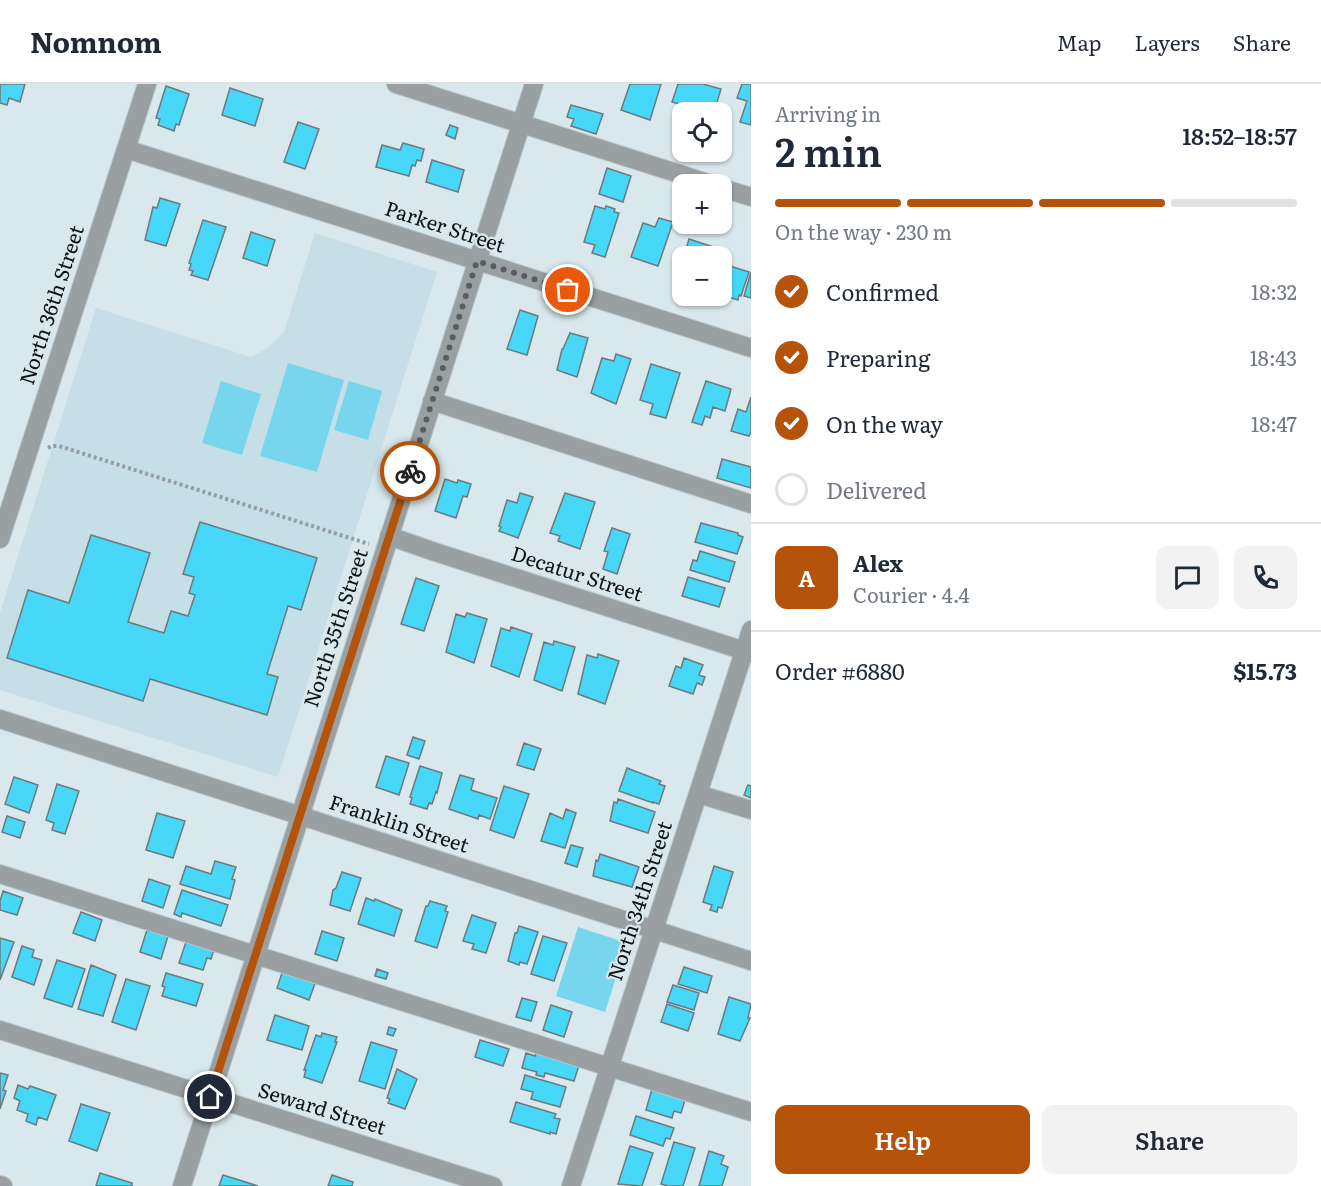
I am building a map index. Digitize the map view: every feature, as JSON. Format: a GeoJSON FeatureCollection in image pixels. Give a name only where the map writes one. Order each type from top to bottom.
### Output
{"type":"FeatureCollection","features":[{"type":"Feature","properties":{"kind":"street","name":"North 36th Street"},"geometry":{"type":"LineString","coordinates":[[0,539],[147,84]]}},
{"type":"Feature","properties":{"kind":"street"},"geometry":{"type":"LineString","coordinates":[[396,84],[679,174]]}},
{"type":"Feature","properties":{"kind":"street","name":"North 35th Street"},"geometry":{"type":"LineString","coordinates":[[182,1186],[534,84]]}},
{"type":"Feature","properties":{"kind":"street","name":"Parker Street"},"geometry":{"type":"LineString","coordinates":[[126,148],[751,348]]}},
{"type":"Feature","properties":{"kind":"street"},"geometry":{"type":"LineString","coordinates":[[732,191],[751,197]]}},
{"type":"Feature","properties":{"kind":"street"},"geometry":{"type":"LineString","coordinates":[[432,401],[751,504]]}},
{"type":"Feature","properties":{"kind":"street","name":"Decatur Street"},"geometry":{"type":"LineString","coordinates":[[389,536],[748,652]]}},
{"type":"Feature","properties":{"kind":"street","name":"North 34th Street"},"geometry":{"type":"LineString","coordinates":[[571,1186],[698,794],[748,652],[751,630]]}},
{"type":"Feature","properties":{"kind":"street","name":"Franklin Street"},"geometry":{"type":"LineString","coordinates":[[0,719],[751,961]]}},
{"type":"Feature","properties":{"kind":"street"},"geometry":{"type":"LineString","coordinates":[[698,794],[751,810]]}},
{"type":"Feature","properties":{"kind":"street"},"geometry":{"type":"LineString","coordinates":[[0,874],[751,1112]]}},
{"type":"Feature","properties":{"kind":"street","name":"Seward Street"},"geometry":{"type":"LineString","coordinates":[[0,1030],[493,1186]]}},
{"type":"Feature","properties":{"kind":"path"},"geometry":{"type":"LineString","coordinates":[[44,454],[51,446],[58,446],[369,544]]}},
{"type":"Feature","properties":{"kind":"shaded area"},"geometry":{"type":"Polygon","coordinates":[[[315,233],[437,272],[278,777],[0,690],[0,613],[96,308],[251,357],[268,348],[284,332],[315,233]]]}},
{"type":"Feature","properties":{"kind":"shaded area"},"geometry":{"type":"Polygon","coordinates":[[[288,363],[344,380],[317,472],[260,456],[288,363]]]}},
{"type":"Feature","properties":{"kind":"shaded area"},"geometry":{"type":"Polygon","coordinates":[[[221,381],[261,394],[242,455],[202,443],[221,381]]]}},
{"type":"Feature","properties":{"kind":"shaded area"},"geometry":{"type":"Polygon","coordinates":[[[349,381],[382,391],[368,440],[334,430],[349,381]]]}},
{"type":"Feature","properties":{"kind":"shaded area"},"geometry":{"type":"Polygon","coordinates":[[[578,927],[627,943],[605,1012],[556,996],[578,927]]]}},
{"type":"Feature","properties":{"kind":"building"},"geometry":{"type":"Polygon","coordinates":[[[0,84],[25,84],[20,102],[9,98],[7,105],[0,103],[0,84]]]}},
{"type":"Feature","properties":{"kind":"building"},"geometry":{"type":"Polygon","coordinates":[[[630,84],[661,84],[650,120],[621,110],[630,84]]]}},
{"type":"Feature","properties":{"kind":"building"},"geometry":{"type":"Polygon","coordinates":[[[678,84],[703,84],[721,89],[717,102],[672,102],[678,84]]]}},
{"type":"Feature","properties":{"kind":"building"},"geometry":{"type":"Polygon","coordinates":[[[742,84],[751,84],[751,125],[740,122],[747,101],[737,98],[742,84]]]}},
{"type":"Feature","properties":{"kind":"building"},"geometry":{"type":"Polygon","coordinates":[[[166,86],[189,94],[179,125],[176,124],[174,131],[158,125],[160,119],[156,118],[166,86]]]}},
{"type":"Feature","properties":{"kind":"building"},"geometry":{"type":"Polygon","coordinates":[[[230,88],[263,99],[255,126],[222,115],[230,88]]]}},
{"type":"Feature","properties":{"kind":"building"},"geometry":{"type":"Polygon","coordinates":[[[571,105],[603,114],[596,134],[571,126],[574,119],[567,117],[571,105]]]}},
{"type":"Feature","properties":{"kind":"building"},"geometry":{"type":"Polygon","coordinates":[[[298,122],[319,129],[305,169],[284,162],[298,122]]]}},
{"type":"Feature","properties":{"kind":"building"},"geometry":{"type":"Polygon","coordinates":[[[450,125],[458,128],[455,139],[446,135],[450,125]]]}},
{"type":"Feature","properties":{"kind":"building"},"geometry":{"type":"Polygon","coordinates":[[[403,143],[424,149],[421,161],[417,160],[415,166],[412,165],[409,176],[376,167],[382,145],[400,150],[403,143]]]}},
{"type":"Feature","properties":{"kind":"building"},"geometry":{"type":"Polygon","coordinates":[[[432,160],[464,170],[458,192],[426,182],[432,160]]]}},
{"type":"Feature","properties":{"kind":"building"},"geometry":{"type":"Polygon","coordinates":[[[607,168],[631,176],[623,202],[599,194],[607,168]]]}},
{"type":"Feature","properties":{"kind":"building"},"geometry":{"type":"Polygon","coordinates":[[[160,198],[180,204],[166,246],[145,240],[153,207],[157,208],[160,198]]]}},
{"type":"Feature","properties":{"kind":"building"},"geometry":{"type":"Polygon","coordinates":[[[595,206],[605,209],[606,206],[619,213],[605,257],[592,253],[595,245],[584,242],[595,206]]]}},
{"type":"Feature","properties":{"kind":"building"},"geometry":{"type":"Polygon","coordinates":[[[659,218],[672,222],[658,266],[631,257],[643,223],[655,227],[659,218]]]}},
{"type":"Feature","properties":{"kind":"building"},"geometry":{"type":"Polygon","coordinates":[[[203,220],[226,227],[208,280],[191,275],[193,271],[189,270],[191,264],[189,263],[203,220]]]}},
{"type":"Feature","properties":{"kind":"building"},"geometry":{"type":"Polygon","coordinates":[[[251,232],[275,240],[267,266],[243,258],[251,232]]]}},
{"type":"Feature","properties":{"kind":"building"},"geometry":{"type":"Polygon","coordinates":[[[689,239],[711,246],[687,246],[689,239]]]}},
{"type":"Feature","properties":{"kind":"building"},"geometry":{"type":"Polygon","coordinates":[[[732,267],[749,272],[738,300],[732,298],[732,267]]]}},
{"type":"Feature","properties":{"kind":"building"},"geometry":{"type":"Polygon","coordinates":[[[751,272],[751,298],[744,296],[751,272]]]}},
{"type":"Feature","properties":{"kind":"building"},"geometry":{"type":"Polygon","coordinates":[[[520,310],[538,316],[527,355],[507,349],[520,310]]]}},
{"type":"Feature","properties":{"kind":"building"},"geometry":{"type":"Polygon","coordinates":[[[570,333],[588,338],[577,377],[557,370],[562,349],[570,333]]]}},
{"type":"Feature","properties":{"kind":"building"},"geometry":{"type":"Polygon","coordinates":[[[616,354],[631,359],[616,404],[591,393],[602,358],[614,361],[616,354]]]}},
{"type":"Feature","properties":{"kind":"building"},"geometry":{"type":"Polygon","coordinates":[[[651,364],[680,373],[666,418],[650,414],[653,404],[640,400],[651,364]]]}},
{"type":"Feature","properties":{"kind":"building"},"geometry":{"type":"Polygon","coordinates":[[[706,381],[731,389],[725,411],[713,407],[710,418],[705,416],[702,425],[692,422],[706,381]]]}},
{"type":"Feature","properties":{"kind":"building"},"geometry":{"type":"Polygon","coordinates":[[[751,397],[749,436],[731,431],[738,409],[746,412],[751,397]]]}},
{"type":"Feature","properties":{"kind":"building"},"geometry":{"type":"Polygon","coordinates":[[[722,459],[751,467],[751,488],[717,478],[722,459]]]}},
{"type":"Feature","properties":{"kind":"building"},"geometry":{"type":"Polygon","coordinates":[[[445,479],[471,484],[467,497],[463,496],[456,518],[435,511],[445,479]]]}},
{"type":"Feature","properties":{"kind":"building"},"geometry":{"type":"Polygon","coordinates":[[[520,493],[533,497],[518,538],[499,531],[501,527],[499,526],[507,500],[517,503],[520,493]]]}},
{"type":"Feature","properties":{"kind":"building"},"geometry":{"type":"Polygon","coordinates":[[[565,493],[595,502],[580,549],[558,541],[560,536],[550,533],[565,493]]]}},
{"type":"Feature","properties":{"kind":"building"},"geometry":{"type":"Polygon","coordinates":[[[200,522],[317,558],[301,610],[288,606],[267,674],[278,677],[267,715],[150,679],[143,701],[7,658],[28,590],[69,603],[91,535],[150,553],[128,622],[164,633],[171,611],[188,616],[195,595],[189,593],[194,577],[183,574],[200,522]]]}},
{"type":"Feature","properties":{"kind":"building"},"geometry":{"type":"Polygon","coordinates":[[[701,523],[738,533],[743,537],[737,554],[695,542],[701,523]]]}},
{"type":"Feature","properties":{"kind":"building"},"geometry":{"type":"Polygon","coordinates":[[[612,528],[630,534],[617,574],[603,569],[608,552],[604,551],[612,528]]]}},
{"type":"Feature","properties":{"kind":"building"},"geometry":{"type":"Polygon","coordinates":[[[700,551],[735,562],[729,582],[690,570],[693,560],[697,561],[700,551]]]}},
{"type":"Feature","properties":{"kind":"building"},"geometry":{"type":"Polygon","coordinates":[[[688,577],[725,588],[719,607],[682,596],[688,577]]]}},
{"type":"Feature","properties":{"kind":"building"},"geometry":{"type":"Polygon","coordinates":[[[416,578],[439,586],[424,631],[401,624],[416,578]]]}},
{"type":"Feature","properties":{"kind":"building"},"geometry":{"type":"Polygon","coordinates":[[[467,613],[487,619],[474,663],[446,652],[456,614],[465,617],[467,613]]]}},
{"type":"Feature","properties":{"kind":"building"},"geometry":{"type":"Polygon","coordinates":[[[511,627],[532,634],[519,677],[491,666],[501,628],[510,631],[511,627]]]}},
{"type":"Feature","properties":{"kind":"building"},"geometry":{"type":"Polygon","coordinates":[[[554,641],[575,647],[562,691],[534,680],[544,642],[553,645],[554,641]]]}},
{"type":"Feature","properties":{"kind":"building"},"geometry":{"type":"Polygon","coordinates":[[[598,654],[619,661],[605,704],[578,694],[587,655],[597,658],[598,654]]]}},
{"type":"Feature","properties":{"kind":"building"},"geometry":{"type":"Polygon","coordinates":[[[684,658],[703,665],[699,675],[705,677],[702,685],[697,683],[693,694],[669,686],[676,666],[681,668],[684,658]]]}},
{"type":"Feature","properties":{"kind":"building"},"geometry":{"type":"Polygon","coordinates":[[[413,737],[425,741],[419,759],[407,755],[413,737]]]}},
{"type":"Feature","properties":{"kind":"building"},"geometry":{"type":"Polygon","coordinates":[[[524,743],[541,749],[534,770],[517,765],[524,743]]]}},
{"type":"Feature","properties":{"kind":"building"},"geometry":{"type":"Polygon","coordinates":[[[386,756],[409,763],[399,795],[376,787],[386,756]]]}},
{"type":"Feature","properties":{"kind":"building"},"geometry":{"type":"Polygon","coordinates":[[[420,766],[442,773],[437,793],[427,809],[410,804],[420,766]]]}},
{"type":"Feature","properties":{"kind":"building"},"geometry":{"type":"Polygon","coordinates":[[[627,768],[661,781],[659,784],[665,786],[659,804],[619,791],[627,768]]]}},
{"type":"Feature","properties":{"kind":"building"},"geometry":{"type":"Polygon","coordinates":[[[460,775],[474,779],[471,790],[497,798],[490,819],[479,815],[478,819],[449,809],[460,775]]]}},
{"type":"Feature","properties":{"kind":"building"},"geometry":{"type":"Polygon","coordinates":[[[14,777],[38,785],[29,813],[5,804],[14,777]]]}},
{"type":"Feature","properties":{"kind":"building"},"geometry":{"type":"Polygon","coordinates":[[[57,784],[79,791],[65,834],[52,830],[54,823],[46,820],[57,784]]]}},
{"type":"Feature","properties":{"kind":"building"},"geometry":{"type":"Polygon","coordinates":[[[748,785],[751,786],[751,798],[744,795],[748,785]]]}},
{"type":"Feature","properties":{"kind":"building"},"geometry":{"type":"Polygon","coordinates":[[[504,786],[529,794],[514,838],[490,830],[504,786]]]}},
{"type":"Feature","properties":{"kind":"building"},"geometry":{"type":"Polygon","coordinates":[[[618,799],[655,812],[648,833],[610,821],[614,802],[617,803],[618,799]]]}},
{"type":"Feature","properties":{"kind":"building"},"geometry":{"type":"Polygon","coordinates":[[[566,809],[576,813],[565,848],[541,841],[550,813],[563,819],[566,809]]]}},
{"type":"Feature","properties":{"kind":"building"},"geometry":{"type":"Polygon","coordinates":[[[157,813],[185,821],[173,858],[146,850],[157,813]]]}},
{"type":"Feature","properties":{"kind":"building"},"geometry":{"type":"Polygon","coordinates":[[[7,816],[25,822],[20,838],[2,832],[7,816]]]}},
{"type":"Feature","properties":{"kind":"building"},"geometry":{"type":"Polygon","coordinates":[[[571,845],[583,848],[577,867],[565,863],[571,845]]]}},
{"type":"Feature","properties":{"kind":"building"},"geometry":{"type":"Polygon","coordinates":[[[600,854],[639,867],[632,887],[593,876],[596,860],[598,861],[600,854]]]}},
{"type":"Feature","properties":{"kind":"building"},"geometry":{"type":"Polygon","coordinates":[[[215,861],[236,867],[230,899],[180,884],[186,866],[211,874],[215,861]]]}},
{"type":"Feature","properties":{"kind":"building"},"geometry":{"type":"Polygon","coordinates":[[[714,866],[733,872],[722,908],[718,907],[717,912],[710,910],[712,905],[703,902],[714,866]]]}},
{"type":"Feature","properties":{"kind":"building"},"geometry":{"type":"Polygon","coordinates":[[[342,872],[361,878],[350,911],[330,905],[333,890],[342,872]]]}},
{"type":"Feature","properties":{"kind":"building"},"geometry":{"type":"Polygon","coordinates":[[[149,879],[170,886],[163,908],[142,901],[149,879]]]}},
{"type":"Feature","properties":{"kind":"building"},"geometry":{"type":"Polygon","coordinates":[[[182,890],[228,905],[221,926],[182,913],[181,917],[174,914],[182,890]]]}},
{"type":"Feature","properties":{"kind":"building"},"geometry":{"type":"Polygon","coordinates":[[[3,891],[23,898],[17,915],[0,910],[3,891]]]}},
{"type":"Feature","properties":{"kind":"building"},"geometry":{"type":"Polygon","coordinates":[[[366,898],[374,901],[375,899],[402,910],[394,936],[358,924],[366,898]]]}},
{"type":"Feature","properties":{"kind":"building"},"geometry":{"type":"Polygon","coordinates":[[[430,901],[447,906],[445,911],[448,912],[437,948],[415,941],[426,906],[430,901]]]}},
{"type":"Feature","properties":{"kind":"building"},"geometry":{"type":"Polygon","coordinates":[[[81,912],[102,920],[95,941],[73,933],[81,912]]]}},
{"type":"Feature","properties":{"kind":"building"},"geometry":{"type":"Polygon","coordinates":[[[472,915],[496,923],[486,953],[472,949],[474,944],[463,941],[472,915]]]}},
{"type":"Feature","properties":{"kind":"building"},"geometry":{"type":"Polygon","coordinates":[[[519,926],[538,932],[527,964],[520,962],[519,965],[508,961],[519,926]]]}},
{"type":"Feature","properties":{"kind":"building"},"geometry":{"type":"Polygon","coordinates":[[[147,930],[168,936],[161,959],[140,952],[147,930]]]}},
{"type":"Feature","properties":{"kind":"building"},"geometry":{"type":"Polygon","coordinates":[[[322,931],[344,938],[337,961],[315,954],[322,931]]]}},
{"type":"Feature","properties":{"kind":"building"},"geometry":{"type":"Polygon","coordinates":[[[543,936],[567,943],[554,981],[531,974],[543,936]]]}},
{"type":"Feature","properties":{"kind":"building"},"geometry":{"type":"Polygon","coordinates":[[[0,938],[14,942],[0,980],[0,938]]]}},
{"type":"Feature","properties":{"kind":"building"},"geometry":{"type":"Polygon","coordinates":[[[187,939],[214,949],[211,959],[207,958],[203,970],[179,963],[187,939]]]}},
{"type":"Feature","properties":{"kind":"building"},"geometry":{"type":"Polygon","coordinates":[[[22,946],[34,950],[32,957],[42,960],[34,985],[12,977],[22,946]]]}},
{"type":"Feature","properties":{"kind":"building"},"geometry":{"type":"Polygon","coordinates":[[[57,960],[85,969],[72,1007],[44,998],[57,960]]]}},
{"type":"Feature","properties":{"kind":"building"},"geometry":{"type":"Polygon","coordinates":[[[91,965],[116,975],[103,1016],[78,1009],[91,965]]]}},
{"type":"Feature","properties":{"kind":"building"},"geometry":{"type":"Polygon","coordinates":[[[284,967],[317,978],[309,1000],[277,988],[284,967]]]}},
{"type":"Feature","properties":{"kind":"building"},"geometry":{"type":"Polygon","coordinates":[[[684,967],[712,976],[707,993],[678,984],[684,967]]]}},
{"type":"Feature","properties":{"kind":"building"},"geometry":{"type":"Polygon","coordinates":[[[377,969],[388,973],[386,979],[375,976],[377,969]]]}},
{"type":"Feature","properties":{"kind":"building"},"geometry":{"type":"Polygon","coordinates":[[[166,973],[203,984],[196,1006],[162,996],[166,973]]]}},
{"type":"Feature","properties":{"kind":"building"},"geometry":{"type":"Polygon","coordinates":[[[126,979],[150,986],[136,1030],[112,1022],[126,979]]]}},
{"type":"Feature","properties":{"kind":"building"},"geometry":{"type":"Polygon","coordinates":[[[673,985],[699,993],[694,1010],[667,1002],[673,985]]]}},
{"type":"Feature","properties":{"kind":"building"},"geometry":{"type":"Polygon","coordinates":[[[729,997],[751,1004],[748,1018],[750,1018],[740,1041],[718,1034],[729,997]]]}},
{"type":"Feature","properties":{"kind":"building"},"geometry":{"type":"Polygon","coordinates":[[[522,998],[537,1002],[531,1021],[516,1017],[522,998]]]}},
{"type":"Feature","properties":{"kind":"building"},"geometry":{"type":"Polygon","coordinates":[[[667,1004],[694,1013],[688,1031],[661,1022],[667,1004]]]}},
{"type":"Feature","properties":{"kind":"building"},"geometry":{"type":"Polygon","coordinates":[[[551,1005],[572,1012],[564,1037],[543,1030],[551,1005]]]}},
{"type":"Feature","properties":{"kind":"building"},"geometry":{"type":"Polygon","coordinates":[[[275,1015],[309,1026],[302,1050],[267,1040],[275,1015]]]}},
{"type":"Feature","properties":{"kind":"building"},"geometry":{"type":"Polygon","coordinates":[[[389,1027],[396,1029],[393,1036],[387,1034],[389,1027]]]}},
{"type":"Feature","properties":{"kind":"building"},"geometry":{"type":"Polygon","coordinates":[[[322,1033],[337,1037],[335,1042],[337,1042],[322,1083],[304,1077],[306,1070],[304,1070],[316,1035],[321,1037],[322,1033]]]}},
{"type":"Feature","properties":{"kind":"building"},"geometry":{"type":"Polygon","coordinates":[[[480,1040],[509,1049],[503,1066],[475,1057],[480,1040]]]}},
{"type":"Feature","properties":{"kind":"building"},"geometry":{"type":"Polygon","coordinates":[[[371,1042],[397,1050],[385,1089],[359,1081],[371,1042]]]}},
{"type":"Feature","properties":{"kind":"building"},"geometry":{"type":"Polygon","coordinates":[[[537,1051],[580,1062],[574,1081],[545,1073],[544,1077],[536,1075],[537,1072],[522,1068],[526,1053],[535,1056],[537,1051]]]}},
{"type":"Feature","properties":{"kind":"building"},"geometry":{"type":"Polygon","coordinates":[[[397,1069],[417,1079],[405,1109],[388,1103],[390,1099],[387,1098],[397,1069]]]}},
{"type":"Feature","properties":{"kind":"building"},"geometry":{"type":"Polygon","coordinates":[[[0,1073],[8,1075],[0,1109],[0,1073]]]}},
{"type":"Feature","properties":{"kind":"building"},"geometry":{"type":"Polygon","coordinates":[[[525,1075],[566,1087],[560,1107],[531,1099],[533,1092],[521,1089],[525,1075]]]}},
{"type":"Feature","properties":{"kind":"building"},"geometry":{"type":"Polygon","coordinates":[[[18,1085],[28,1089],[30,1086],[56,1095],[47,1120],[38,1117],[36,1125],[26,1121],[28,1114],[17,1110],[20,1101],[14,1098],[18,1085]]]}},
{"type":"Feature","properties":{"kind":"building"},"geometry":{"type":"Polygon","coordinates":[[[652,1089],[685,1100],[681,1113],[674,1111],[672,1118],[646,1110],[652,1089]]]}},
{"type":"Feature","properties":{"kind":"building"},"geometry":{"type":"Polygon","coordinates":[[[516,1102],[556,1114],[554,1118],[560,1119],[556,1134],[510,1122],[516,1102]]]}},
{"type":"Feature","properties":{"kind":"building"},"geometry":{"type":"Polygon","coordinates":[[[81,1104],[110,1113],[97,1151],[69,1141],[81,1104]]]}},
{"type":"Feature","properties":{"kind":"building"},"geometry":{"type":"Polygon","coordinates":[[[636,1116],[674,1128],[670,1139],[666,1138],[663,1146],[630,1135],[636,1116]]]}},
{"type":"Feature","properties":{"kind":"building"},"geometry":{"type":"Polygon","coordinates":[[[674,1142],[695,1148],[683,1186],[661,1184],[674,1142]]]}},
{"type":"Feature","properties":{"kind":"building"},"geometry":{"type":"Polygon","coordinates":[[[630,1146],[653,1153],[642,1186],[618,1184],[630,1146]]]}},
{"type":"Feature","properties":{"kind":"building"},"geometry":{"type":"Polygon","coordinates":[[[709,1151],[724,1156],[721,1164],[728,1167],[722,1186],[699,1186],[709,1151]]]}},
{"type":"Feature","properties":{"kind":"building"},"geometry":{"type":"Polygon","coordinates":[[[100,1173],[132,1183],[132,1186],[96,1186],[100,1173]]]}},
{"type":"Feature","properties":{"kind":"building"},"geometry":{"type":"Polygon","coordinates":[[[223,1175],[258,1186],[219,1186],[223,1175]]]}},
{"type":"Feature","properties":{"kind":"building"},"geometry":{"type":"Polygon","coordinates":[[[332,1175],[353,1182],[352,1186],[328,1186],[332,1175]]]}},
{"type":"Feature","properties":{"kind":"way so far"},"geometry":{"type":"LineString","coordinates":[[410,471],[477,261],[568,290]]}},
{"type":"Feature","properties":{"kind":"route"},"geometry":{"type":"LineString","coordinates":[[210,1097],[410,471]]}}]}
